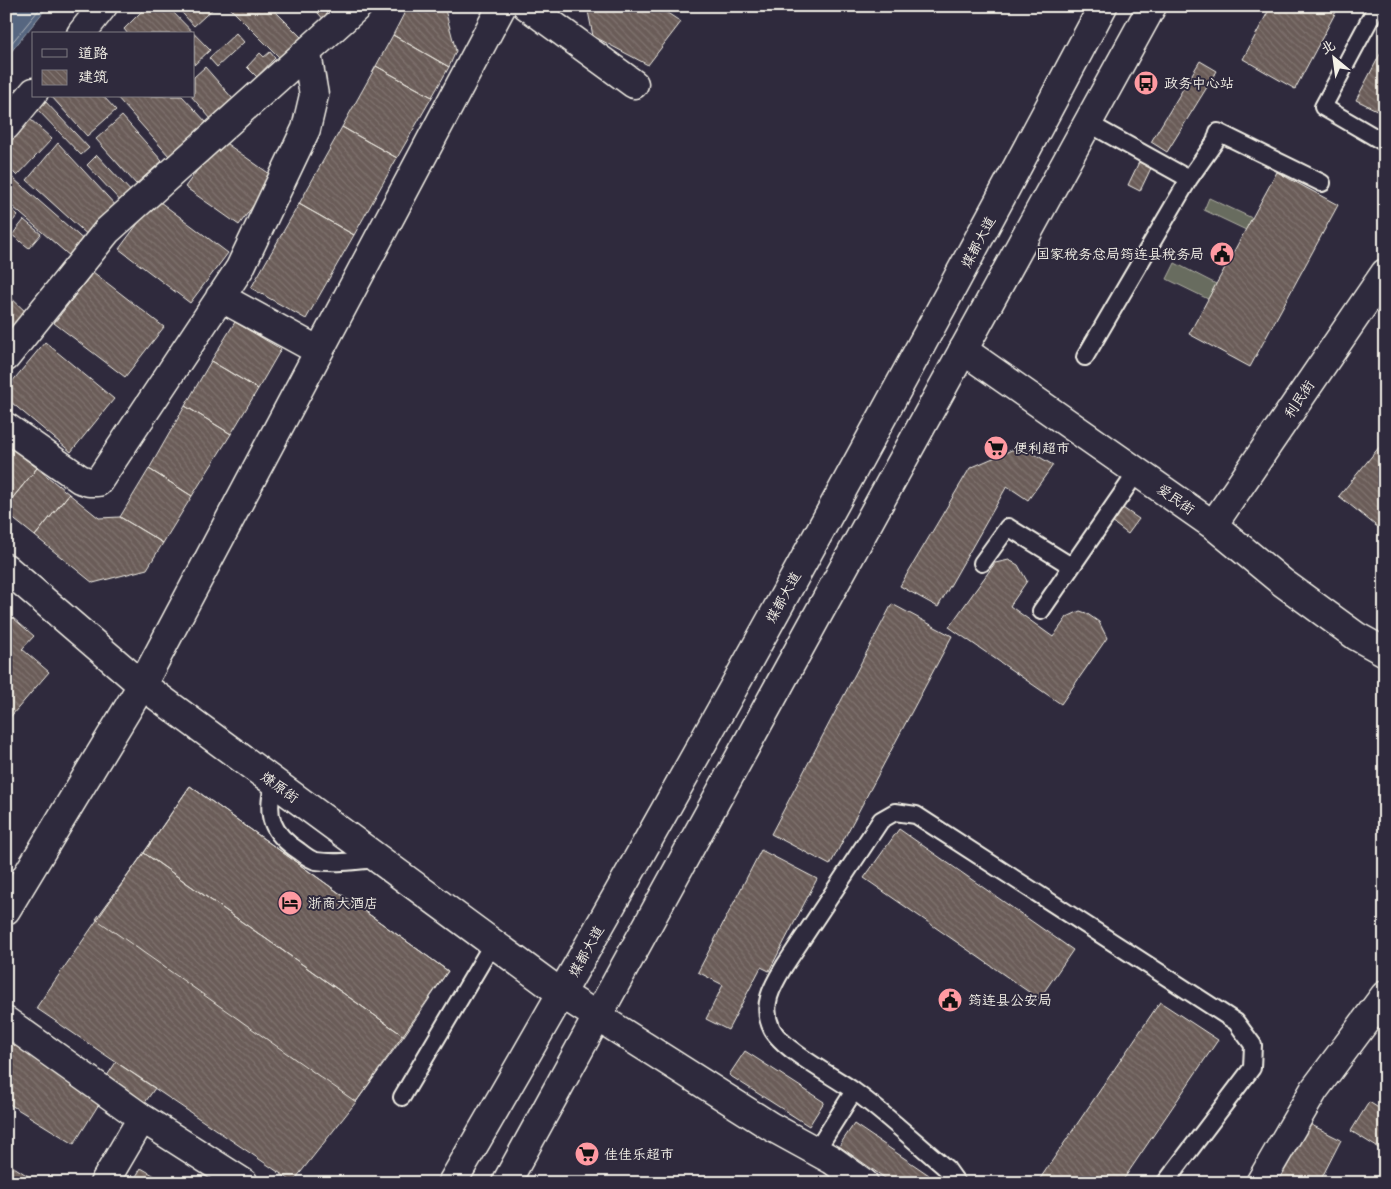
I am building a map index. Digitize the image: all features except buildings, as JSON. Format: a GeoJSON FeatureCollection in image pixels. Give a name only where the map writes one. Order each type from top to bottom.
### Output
{"type":"FeatureCollection","features":[{"type":"Feature","properties":{"kind":"street"},"geometry":{"type":"LineString","coordinates":[[83,32],[103,6]]}},
{"type":"Feature","properties":{"kind":"street"},"geometry":{"type":"LineString","coordinates":[[6,357],[107,231],[307,54],[358,6]]}},
{"type":"Feature","properties":{"kind":"street"},"geometry":{"type":"LineString","coordinates":[[6,910],[142,685],[502,6]]}},
{"type":"Feature","properties":{"kind":"street"},"geometry":{"type":"LineString","coordinates":[[527,6],[634,84]]}},
{"type":"Feature","properties":{"kind":"street","name":"煤都大道"},"geometry":{"type":"LineString","coordinates":[[452,1183],[562,994],[932,328],[1103,6]]}},
{"type":"Feature","properties":{"kind":"street"},"geometry":{"type":"LineString","coordinates":[[506,1183],[1152,6]]}},
{"type":"Feature","properties":{"kind":"street"},"geometry":{"type":"LineString","coordinates":[[6,427],[80,479],[98,482],[240,268],[306,129],[314,94],[307,54]]}},
{"type":"Feature","properties":{"kind":"street"},"geometry":{"type":"LineString","coordinates":[[6,126],[32,94]]}},
{"type":"Feature","properties":{"kind":"street","name":"利民街"},"geometry":{"type":"LineString","coordinates":[[1213,525],[1385,273]]}},
{"type":"Feature","properties":{"kind":"street"},"geometry":{"type":"LineString","coordinates":[[220,297],[319,351]]}},
{"type":"Feature","properties":{"kind":"street","name":"爱民街"},"geometry":{"type":"LineString","coordinates":[[932,328],[1213,525],[1311,604],[1356,636],[1385,652]]}},
{"type":"Feature","properties":{"kind":"street","name":"燎原街"},"geometry":{"type":"LineString","coordinates":[[6,568],[142,685],[562,994],[770,1126],[816,1151],[864,1183]]}},
{"type":"Feature","properties":{"kind":"street"},"geometry":{"type":"LineString","coordinates":[[1260,1183],[1314,1090],[1385,996]]}},
{"type":"Feature","properties":{"kind":"street"},"geometry":{"type":"LineString","coordinates":[[6,1021],[142,1118],[244,1183]]}},
{"type":"Feature","properties":{"kind":"street"},"geometry":{"type":"LineString","coordinates":[[104,1183],[142,1118]]}},
{"type":"Feature","properties":{"kind":"lane"},"geometry":{"type":"LineString","coordinates":[[1376,6],[1323,107],[1385,143]]}},
{"type":"Feature","properties":{"kind":"lane"},"geometry":{"type":"LineString","coordinates":[[1088,124],[1190,180]]}},
{"type":"Feature","properties":{"kind":"lane"},"geometry":{"type":"LineString","coordinates":[[1085,357],[1190,180],[1215,142],[1218,132],[1322,183]]}},
{"type":"Feature","properties":{"kind":"lane"},"geometry":{"type":"LineString","coordinates":[[1040,611],[1136,472]]}},
{"type":"Feature","properties":{"kind":"lane"},"geometry":{"type":"LineString","coordinates":[[982,563],[1008,526],[1071,566]]}},
{"type":"Feature","properties":{"kind":"lane"},"geometry":{"type":"LineString","coordinates":[[274,782],[270,798],[272,822],[282,839],[313,861],[340,862],[378,859]]}},
{"type":"Feature","properties":{"kind":"lane"},"geometry":{"type":"LineString","coordinates":[[956,1183],[947,1169],[854,1091],[788,1046],[772,1029],[766,1008],[771,989],[785,965],[880,820],[895,812],[916,815],[1236,1022],[1253,1045],[1252,1068],[1165,1183]]}},
{"type":"Feature","properties":{"kind":"lane"},"geometry":{"type":"LineString","coordinates":[[402,1097],[493,943]]}},
{"type":"Feature","properties":{"kind":"lane"},"geometry":{"type":"LineString","coordinates":[[816,1151],[854,1091]]}},
{"type":"Feature","properties":{"kind":"green space"},"geometry":{"type":"Polygon","coordinates":[[[1209,198],[1252,218],[1246,230],[1204,210],[1209,198]]]}},
{"type":"Feature","properties":{"kind":"green space"},"geometry":{"type":"Polygon","coordinates":[[[1175,263],[1216,284],[1208,299],[1167,279],[1175,263]]]}},
{"type":"Feature","properties":{"kind":"water"},"geometry":{"type":"Polygon","coordinates":[[[6,6],[48,6],[6,58],[6,6]]]}},
{"type":"Feature","properties":{"kind":"place","name":"政务中心站"},"geometry":{"type":"Point","coordinates":[1146,83]}},
{"type":"Feature","properties":{"kind":"place","name":"国家税务总局筠连县税务局"},"geometry":{"type":"Point","coordinates":[1222,254]}},
{"type":"Feature","properties":{"kind":"place","name":"便利超市"},"geometry":{"type":"Point","coordinates":[996,448]}},
{"type":"Feature","properties":{"kind":"place","name":"浙商大酒店"},"geometry":{"type":"Point","coordinates":[290,903]}},
{"type":"Feature","properties":{"kind":"place","name":"筠连县公安局"},"geometry":{"type":"Point","coordinates":[950,1000]}},
{"type":"Feature","properties":{"kind":"place","name":"佳佳乐超市"},"geometry":{"type":"Point","coordinates":[587,1154]}}]}
